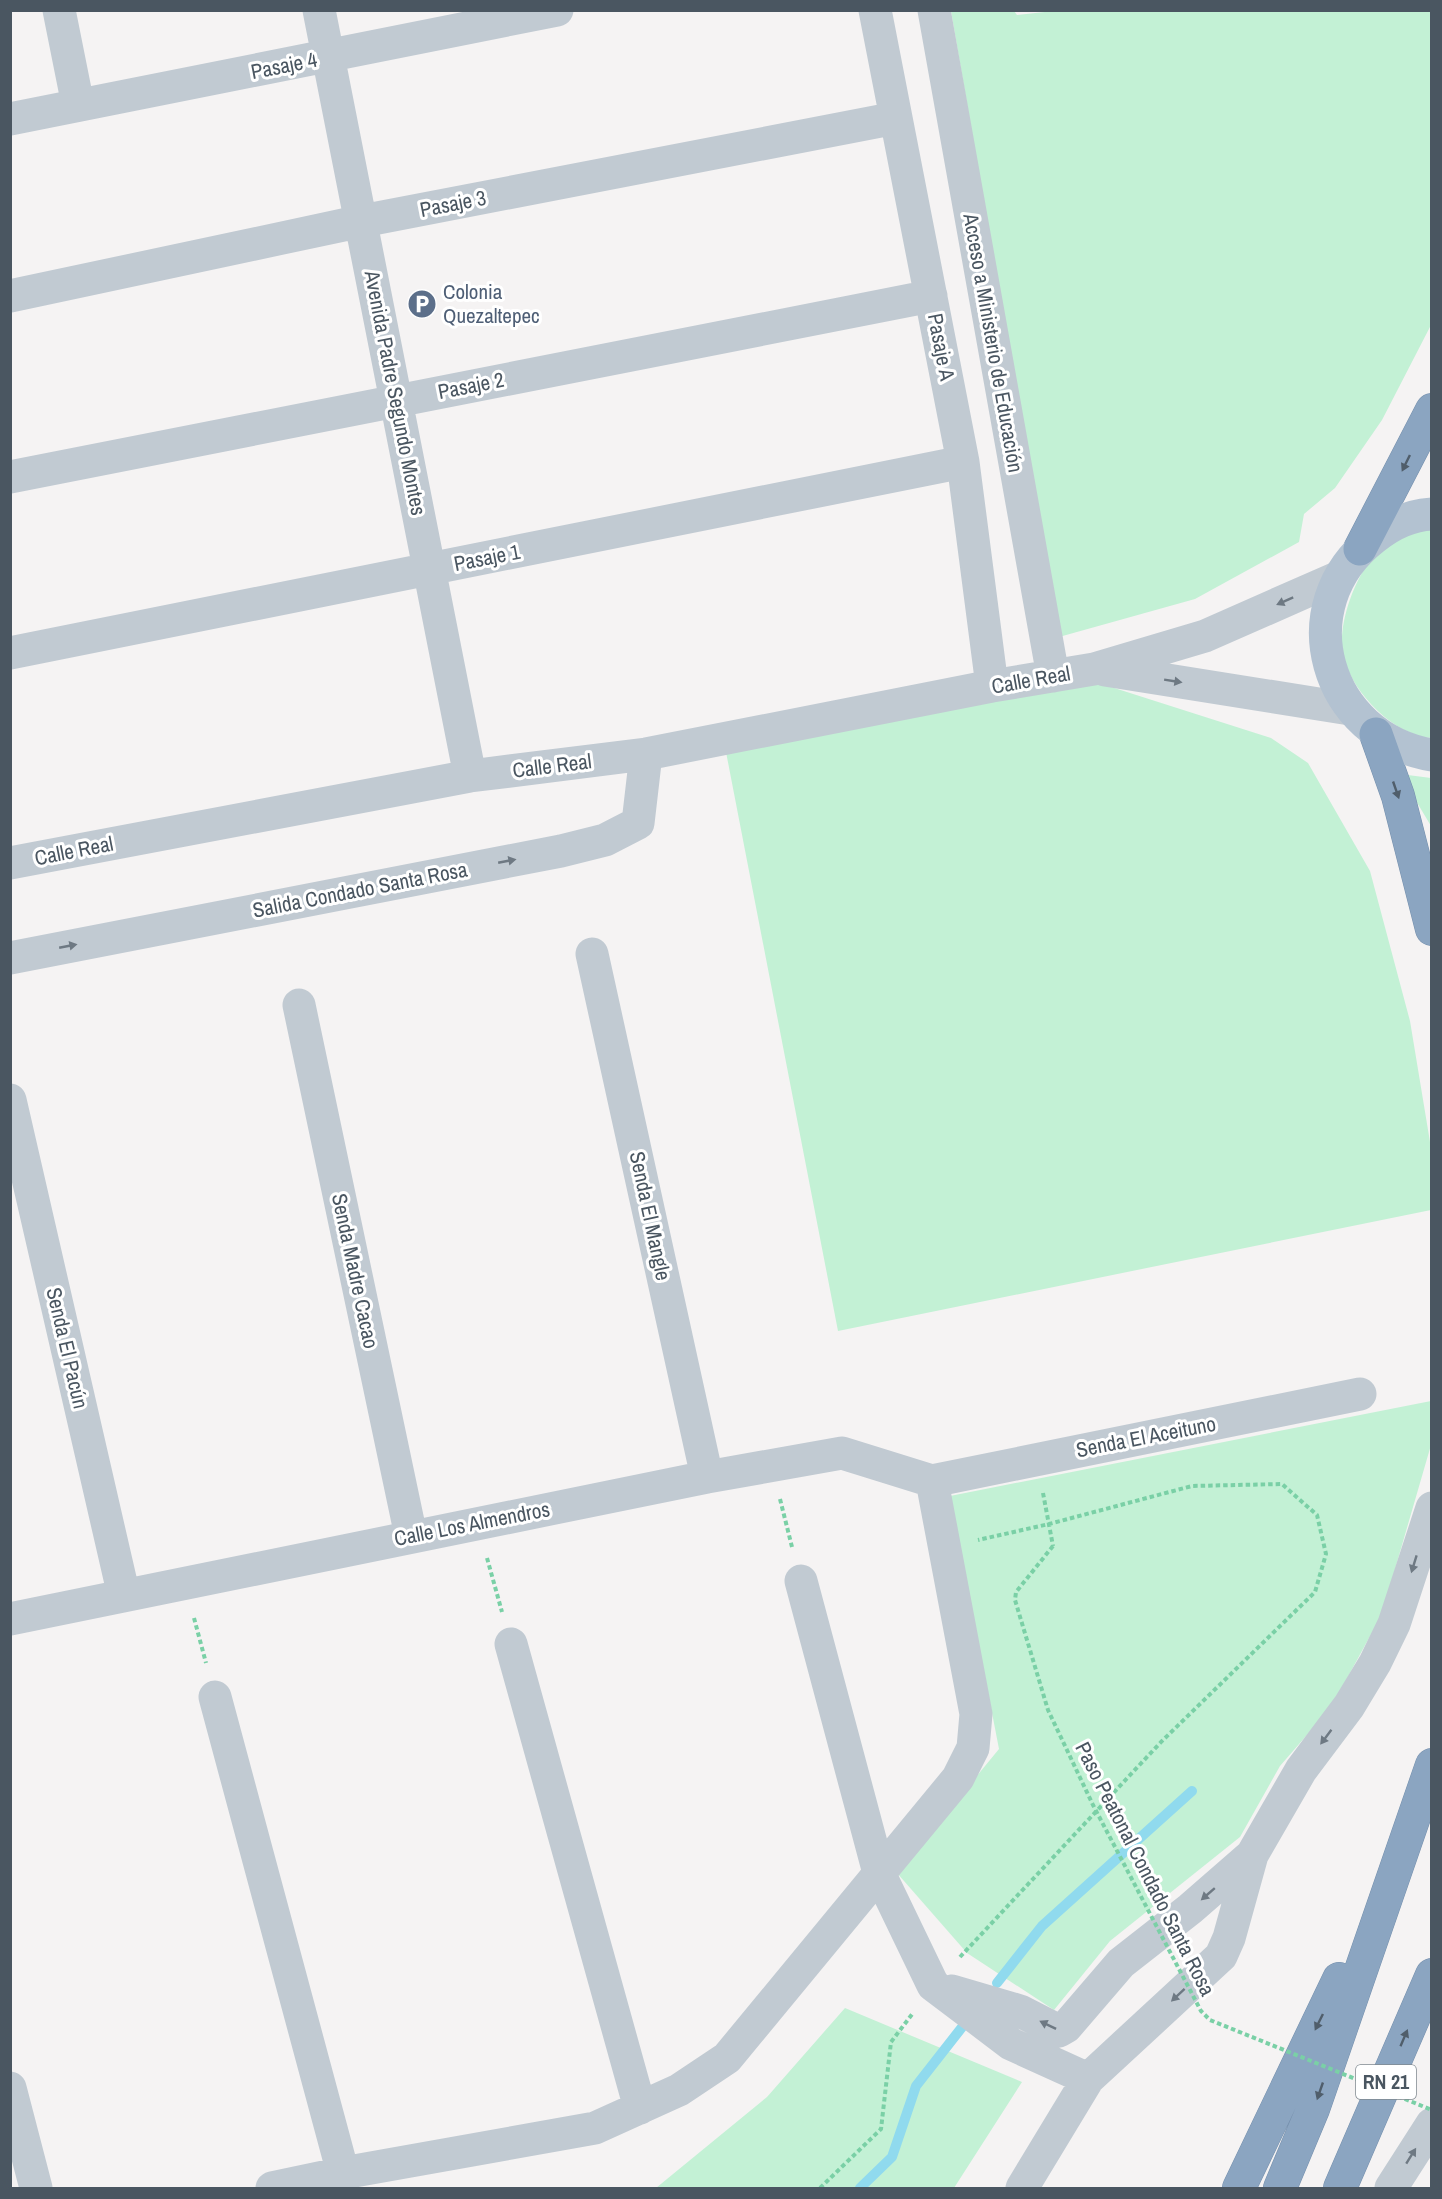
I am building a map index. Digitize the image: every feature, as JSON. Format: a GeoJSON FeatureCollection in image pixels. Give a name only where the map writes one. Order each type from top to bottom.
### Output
{"type":"FeatureCollection","features":[{"type":"Feature","properties":{"kind":"highway"},"geometry":{"type":"LineString","coordinates":[[1360,549],[1431,410]]}},
{"type":"Feature","properties":{"kind":"highway"},"geometry":{"type":"LineString","coordinates":[[1376,734],[1398,796],[1431,929]]}},
{"type":"Feature","properties":{"kind":"highway"},"geometry":{"type":"LineString","coordinates":[[1280,2188],[1314,2109],[1431,1765]]}},
{"type":"Feature","properties":{"kind":"highway"},"geometry":{"type":"LineString","coordinates":[[1239,2188],[1408,1837]]}},
{"type":"Feature","properties":{"kind":"highway","name":"RN 21"},"geometry":{"type":"LineString","coordinates":[[1340,2188],[1431,1975]]}},
{"type":"Feature","properties":{"kind":"main road"},"geometry":{"type":"LineString","coordinates":[[1431,514],[1421,514],[1388,528],[1360,549],[1339,577],[1327,609],[1325,643],[1332,677],[1350,709],[1376,734],[1410,751],[1431,755]]}},
{"type":"Feature","properties":{"kind":"street"},"geometry":{"type":"LineString","coordinates":[[59,10],[78,105]]}},
{"type":"Feature","properties":{"kind":"street","name":"Avenida Padre Segundo Montes"},"geometry":{"type":"LineString","coordinates":[[319,10],[470,776]]}},
{"type":"Feature","properties":{"kind":"street","name":"Pasaje 4"},"geometry":{"type":"LineString","coordinates":[[10,119],[556,10]]}},
{"type":"Feature","properties":{"kind":"street","name":"Pasaje A"},"geometry":{"type":"LineString","coordinates":[[875,10],[963,462],[992,686]]}},
{"type":"Feature","properties":{"kind":"street","name":"Acceso a Ministerio de Educación"},"geometry":{"type":"LineString","coordinates":[[933,10],[1053,676]]}},
{"type":"Feature","properties":{"kind":"street","name":"Pasaje 3"},"geometry":{"type":"LineString","coordinates":[[10,296],[362,221],[896,118]]}},
{"type":"Feature","properties":{"kind":"street","name":"Pasaje 2"},"geometry":{"type":"LineString","coordinates":[[10,477],[931,296]]}},
{"type":"Feature","properties":{"kind":"street","name":"Pasaje 1"},"geometry":{"type":"LineString","coordinates":[[10,653],[963,462]]}},
{"type":"Feature","properties":{"kind":"street","name":"Calle Real"},"geometry":{"type":"LineString","coordinates":[[10,863],[470,776],[646,754],[992,686],[1094,669],[1205,636],[1339,577]]}},
{"type":"Feature","properties":{"kind":"street","name":"Calle Real"},"geometry":{"type":"LineString","coordinates":[[1094,669],[1350,709]]}},
{"type":"Feature","properties":{"kind":"street","name":"Salida Condado Santa Rosa"},"geometry":{"type":"LineString","coordinates":[[10,958],[549,853],[605,840],[638,823],[646,754]]}},
{"type":"Feature","properties":{"kind":"street","name":"Senda El Mangle"},"geometry":{"type":"LineString","coordinates":[[592,954],[707,1477]]}},
{"type":"Feature","properties":{"kind":"street","name":"Senda Madre Cacao"},"geometry":{"type":"LineString","coordinates":[[299,1005],[411,1536]]}},
{"type":"Feature","properties":{"kind":"street","name":"Senda El Pacún"},"geometry":{"type":"LineString","coordinates":[[10,1100],[124,1596]]}},
{"type":"Feature","properties":{"kind":"street","name":"Senda El Aceituno"},"geometry":{"type":"LineString","coordinates":[[932,1481],[1360,1394]]}},
{"type":"Feature","properties":{"kind":"street","name":"Calle Los Almendros"},"geometry":{"type":"LineString","coordinates":[[10,1618],[707,1477],[842,1453],[932,1481]]}},
{"type":"Feature","properties":{"kind":"street"},"geometry":{"type":"LineString","coordinates":[[272,2188],[343,2172],[595,2128],[679,2090],[727,2058],[958,1779],[973,1748],[976,1714],[932,1481]]}},
{"type":"Feature","properties":{"kind":"street"},"geometry":{"type":"LineString","coordinates":[[1022,2188],[1088,2079],[1221,1956],[1229,1938],[1252,1856],[1301,1770],[1349,1706],[1376,1663],[1394,1624],[1431,1508]]}},
{"type":"Feature","properties":{"kind":"street"},"geometry":{"type":"LineString","coordinates":[[801,1581],[879,1873],[933,1985],[1011,2044],[1088,2079]]}},
{"type":"Feature","properties":{"kind":"street"},"geometry":{"type":"LineString","coordinates":[[511,1644],[640,2108]]}},
{"type":"Feature","properties":{"kind":"street"},"geometry":{"type":"LineString","coordinates":[[215,1697],[343,2172]]}},
{"type":"Feature","properties":{"kind":"street"},"geometry":{"type":"LineString","coordinates":[[933,1985],[1020,2011],[1059,2031],[1066,2027],[1121,1963],[1190,1909],[1252,1856]]}},
{"type":"Feature","properties":{"kind":"street"},"geometry":{"type":"LineString","coordinates":[[10,2088],[36,2188]]}},
{"type":"Feature","properties":{"kind":"street"},"geometry":{"type":"LineString","coordinates":[[1391,2188],[1431,2124]]}},
{"type":"Feature","properties":{"kind":"path"},"geometry":{"type":"LineString","coordinates":[[1038,1459],[1049,1524]]}},
{"type":"Feature","properties":{"kind":"path"},"geometry":{"type":"LineString","coordinates":[[771,1467],[801,1581]]}},
{"type":"Feature","properties":{"kind":"path"},"geometry":{"type":"LineString","coordinates":[[820,2188],[881,2129],[891,2042],[933,1985],[1161,1742],[1315,1592],[1326,1554],[1317,1515],[1282,1484],[1192,1486],[1049,1524],[944,1547]]}},
{"type":"Feature","properties":{"kind":"path"},"geometry":{"type":"LineString","coordinates":[[477,1523],[511,1644]]}},
{"type":"Feature","properties":{"kind":"path","name":"Paso Peatonal Condado Santa Rosa"},"geometry":{"type":"LineString","coordinates":[[1049,1524],[1053,1546],[1016,1592],[1015,1600],[1048,1710],[1093,1805],[1201,2011],[1210,2020],[1431,2110]]}},
{"type":"Feature","properties":{"kind":"path"},"geometry":{"type":"LineString","coordinates":[[184,1583],[215,1697]]}},
{"type":"Feature","properties":{"kind":"green space"},"geometry":{"type":"Polygon","coordinates":[[[1063,10],[1431,11],[1431,325],[1382,420],[1335,488],[1304,514],[1299,542],[1195,599],[1059,637],[951,11],[1014,11],[1017,15],[1063,10]]]}},
{"type":"Feature","properties":{"kind":"green space"},"geometry":{"type":"Polygon","coordinates":[[[1431,526],[1431,738],[1403,729],[1390,721],[1366,699],[1349,672],[1344,659],[1342,635],[1352,595],[1369,562],[1389,544],[1431,526]]]}},
{"type":"Feature","properties":{"kind":"green space"},"geometry":{"type":"Polygon","coordinates":[[[1083,678],[1271,738],[1308,763],[1370,871],[1410,1021],[1431,1148],[1431,1210],[838,1331],[726,752],[1083,678]]]}},
{"type":"Feature","properties":{"kind":"green space"},"geometry":{"type":"Polygon","coordinates":[[[1400,774],[1431,778],[1431,826],[1400,774]]]}},
{"type":"Feature","properties":{"kind":"green space"},"geometry":{"type":"Polygon","coordinates":[[[1431,1401],[1431,1445],[1382,1614],[1332,1706],[1280,1766],[1240,1837],[1110,1941],[1054,2010],[967,1953],[897,1873],[999,1749],[950,1496],[1431,1401]]]}},
{"type":"Feature","properties":{"kind":"green space"},"geometry":{"type":"Polygon","coordinates":[[[845,2008],[1022,2082],[954,2188],[656,2188],[767,2097],[845,2008]]]}},
{"type":"Feature","properties":{"kind":"waterway"},"geometry":{"type":"LineString","coordinates":[[997,1983],[1042,1926],[1192,1791]]}},
{"type":"Feature","properties":{"kind":"waterway"},"geometry":{"type":"LineString","coordinates":[[860,2188],[892,2157],[916,2086],[970,2017]]}},
{"type":"Feature","properties":{"kind":"place","name":"Colonia Quezaltepec"},"geometry":{"type":"Point","coordinates":[422,304]}}]}
